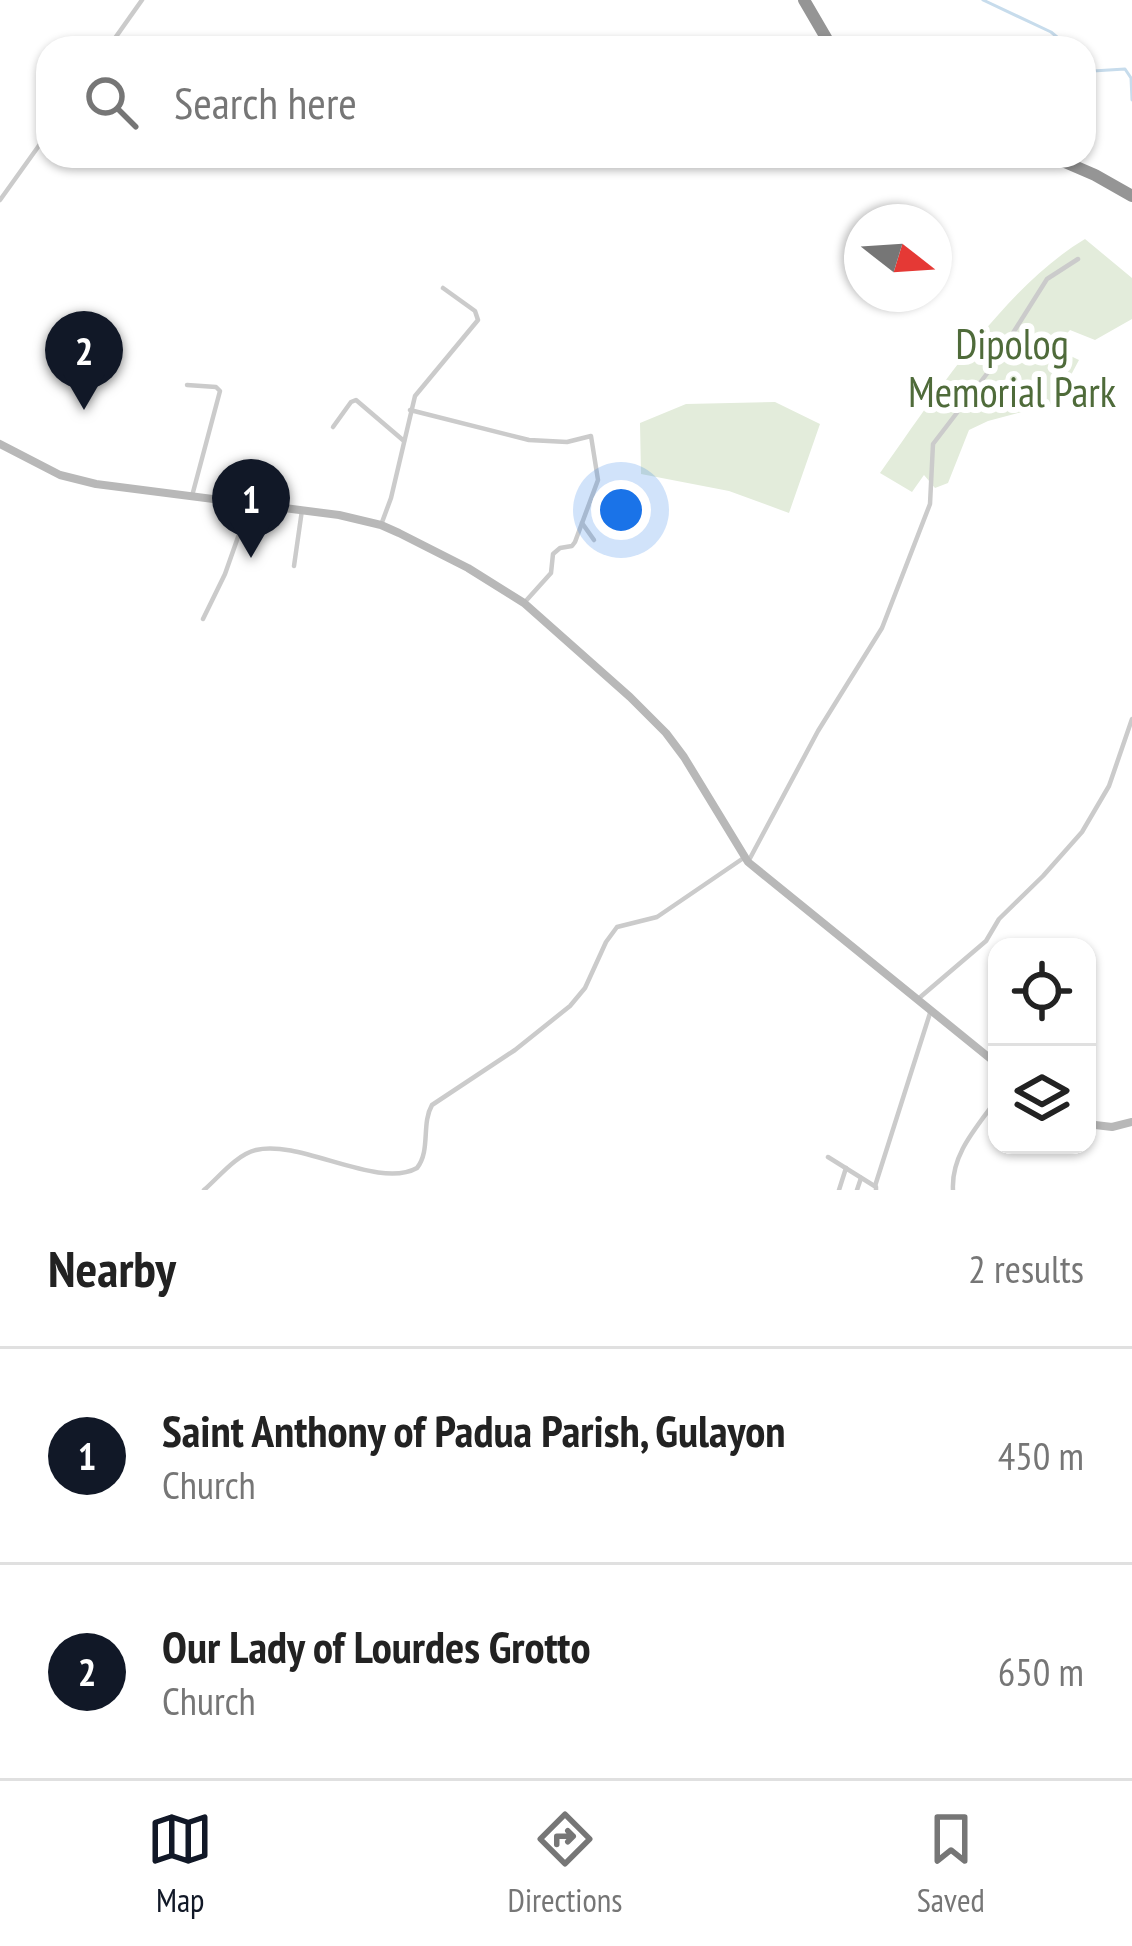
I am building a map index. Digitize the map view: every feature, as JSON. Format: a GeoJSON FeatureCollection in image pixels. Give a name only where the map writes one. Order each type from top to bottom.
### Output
{"type":"FeatureCollection","features":[{"type":"Feature","properties":{"kind":"highway"},"geometry":{"type":"LineString","coordinates":[[805,0],[825,36]]}},
{"type":"Feature","properties":{"kind":"highway"},"geometry":{"type":"LineString","coordinates":[[1079,168],[1132,196]]}},
{"type":"Feature","properties":{"kind":"main road"},"geometry":{"type":"LineString","coordinates":[[0,444],[60,475],[381,525],[468,568],[524,603],[666,733],[746,860],[988,1057]]}},
{"type":"Feature","properties":{"kind":"main road"},"geometry":{"type":"LineString","coordinates":[[1096,1125],[1132,1122]]}},
{"type":"Feature","properties":{"kind":"street"},"geometry":{"type":"LineString","coordinates":[[116,36],[142,0]]}},
{"type":"Feature","properties":{"kind":"street"},"geometry":{"type":"LineString","coordinates":[[0,200],[36,150]]}},
{"type":"Feature","properties":{"kind":"street"},"geometry":{"type":"LineString","coordinates":[[387,1182],[400,1180],[419,1166],[426,1118],[433,1105],[515,1050],[579,998],[617,928],[657,917],[746,860],[882,628],[930,504],[933,444],[989,371],[1047,279],[1078,259]]}},
{"type":"Feature","properties":{"kind":"street"},"geometry":{"type":"LineString","coordinates":[[381,525],[418,391],[478,320],[475,311],[443,288]]}},
{"type":"Feature","properties":{"kind":"street"},"geometry":{"type":"LineString","coordinates":[[187,385],[220,391],[192,496]]}},
{"type":"Feature","properties":{"kind":"street"},"geometry":{"type":"LineString","coordinates":[[333,427],[356,400],[404,442]]}},
{"type":"Feature","properties":{"kind":"street"},"geometry":{"type":"LineString","coordinates":[[410,410],[529,440],[567,442],[591,436],[598,480],[583,524],[572,546],[553,554],[551,573],[524,603]]}},
{"type":"Feature","properties":{"kind":"street"},"geometry":{"type":"LineString","coordinates":[[203,619],[250,503]]}},
{"type":"Feature","properties":{"kind":"street"},"geometry":{"type":"LineString","coordinates":[[294,566],[302,510]]}},
{"type":"Feature","properties":{"kind":"street"},"geometry":{"type":"LineString","coordinates":[[583,524],[594,540]]}},
{"type":"Feature","properties":{"kind":"street"},"geometry":{"type":"LineString","coordinates":[[918,999],[986,940],[999,919],[1082,832],[1109,786],[1132,719]]}},
{"type":"Feature","properties":{"kind":"street"},"geometry":{"type":"LineString","coordinates":[[828,1157],[876,1188],[931,1010]]}},
{"type":"Feature","properties":{"kind":"street"},"geometry":{"type":"LineString","coordinates":[[953,1190],[957,1158],[988,1112]]}},
{"type":"Feature","properties":{"kind":"street"},"geometry":{"type":"LineString","coordinates":[[204,1190],[233,1163],[259,1149],[280,1151],[330,1170]]}},
{"type":"Feature","properties":{"kind":"street"},"geometry":{"type":"LineString","coordinates":[[838,1190],[846,1168]]}},
{"type":"Feature","properties":{"kind":"street"},"geometry":{"type":"LineString","coordinates":[[857,1190],[861,1178]]}},
{"type":"Feature","properties":{"kind":"green space","name":"Dipolog Memorial Park"},"geometry":{"type":"Polygon","coordinates":[[[1085,239],[1132,278],[1132,319],[1095,340],[1070,330],[1054,348],[1079,360],[1056,403],[969,430],[948,483],[935,488],[924,475],[912,492],[880,473],[999,314],[1026,285],[1085,239]]]}},
{"type":"Feature","properties":{"kind":"green space"},"geometry":{"type":"Polygon","coordinates":[[[775,402],[820,424],[789,513],[729,491],[641,474],[640,423],[686,404],[775,402]]]}},
{"type":"Feature","properties":{"kind":"waterway"},"geometry":{"type":"LineString","coordinates":[[983,0],[1056,36]]}},
{"type":"Feature","properties":{"kind":"waterway"},"geometry":{"type":"LineString","coordinates":[[1096,71],[1125,69],[1131,78],[1132,100]]}},
{"type":"Feature","properties":{"kind":"place","name":"Our Lady of Lourdes Grotto"},"geometry":{"type":"Point","coordinates":[84,410]}},
{"type":"Feature","properties":{"kind":"place","name":"Saint Anthony of Padua Parish, Gulayon"},"geometry":{"type":"Point","coordinates":[251,558]}}]}
